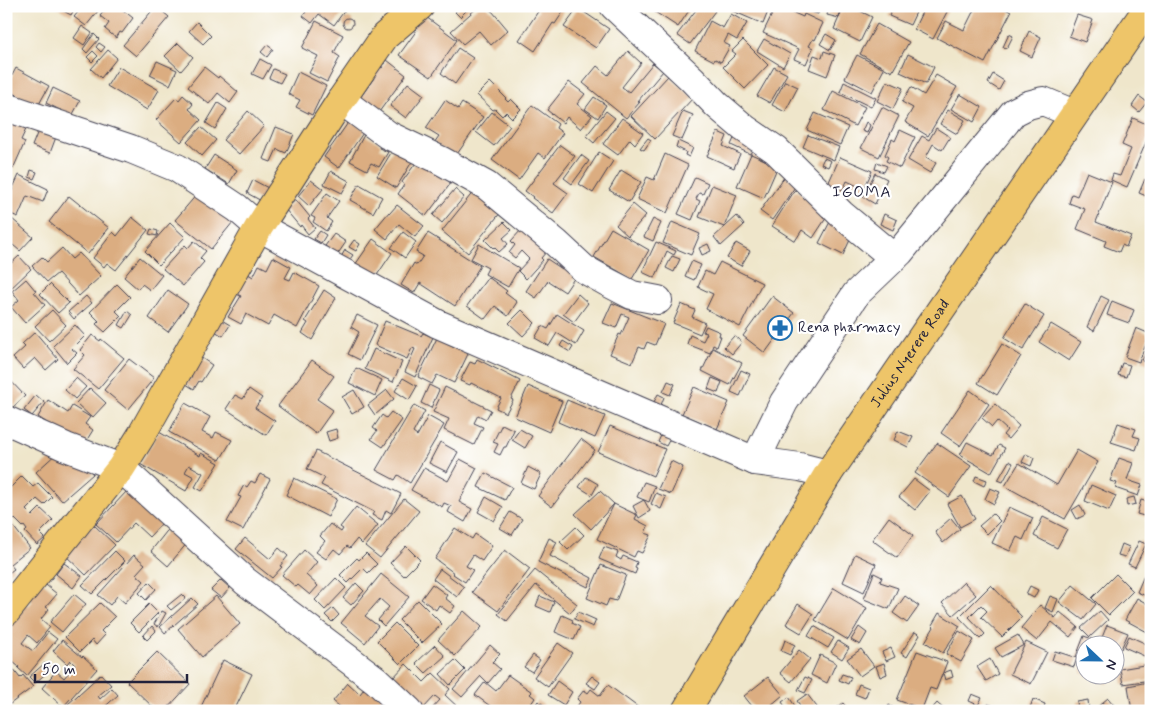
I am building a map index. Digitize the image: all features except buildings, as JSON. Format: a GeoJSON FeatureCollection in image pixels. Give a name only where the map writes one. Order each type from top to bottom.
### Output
{"type":"FeatureCollection","features":[{"type":"Feature","properties":{"kind":"main road"},"geometry":{"type":"LineString","coordinates":[[6,612],[121,468],[259,227],[341,100],[385,36],[420,6]]}},
{"type":"Feature","properties":{"kind":"main road","name":"Julius Nyerere Road"},"geometry":{"type":"LineString","coordinates":[[686,711],[828,474],[1149,6]]}},
{"type":"Feature","properties":{"kind":"street"},"geometry":{"type":"LineString","coordinates":[[614,6],[717,105],[744,128],[776,150],[841,214],[894,258]]}},
{"type":"Feature","properties":{"kind":"street"},"geometry":{"type":"LineString","coordinates":[[341,100],[388,135],[440,160],[486,186],[556,243],[584,269],[632,295],[658,300]]}},
{"type":"Feature","properties":{"kind":"street"},"geometry":{"type":"LineString","coordinates":[[754,462],[784,402],[856,294],[900,252],[1014,112],[1028,105],[1043,101],[1074,114]]}},
{"type":"Feature","properties":{"kind":"street"},"geometry":{"type":"LineString","coordinates":[[6,107],[132,149],[177,168],[237,208],[259,227],[438,324],[754,462],[828,474]]}},
{"type":"Feature","properties":{"kind":"street"},"geometry":{"type":"LineString","coordinates":[[6,420],[121,468],[245,581],[376,680],[409,711]]}},
{"type":"Feature","properties":{"kind":"place","name":"Rena pharmacy"},"geometry":{"type":"Point","coordinates":[780,328]}},
{"type":"Feature","properties":{"kind":"district","name":"IGOMA"},"geometry":{"type":"Point","coordinates":[862,192]}}]}
